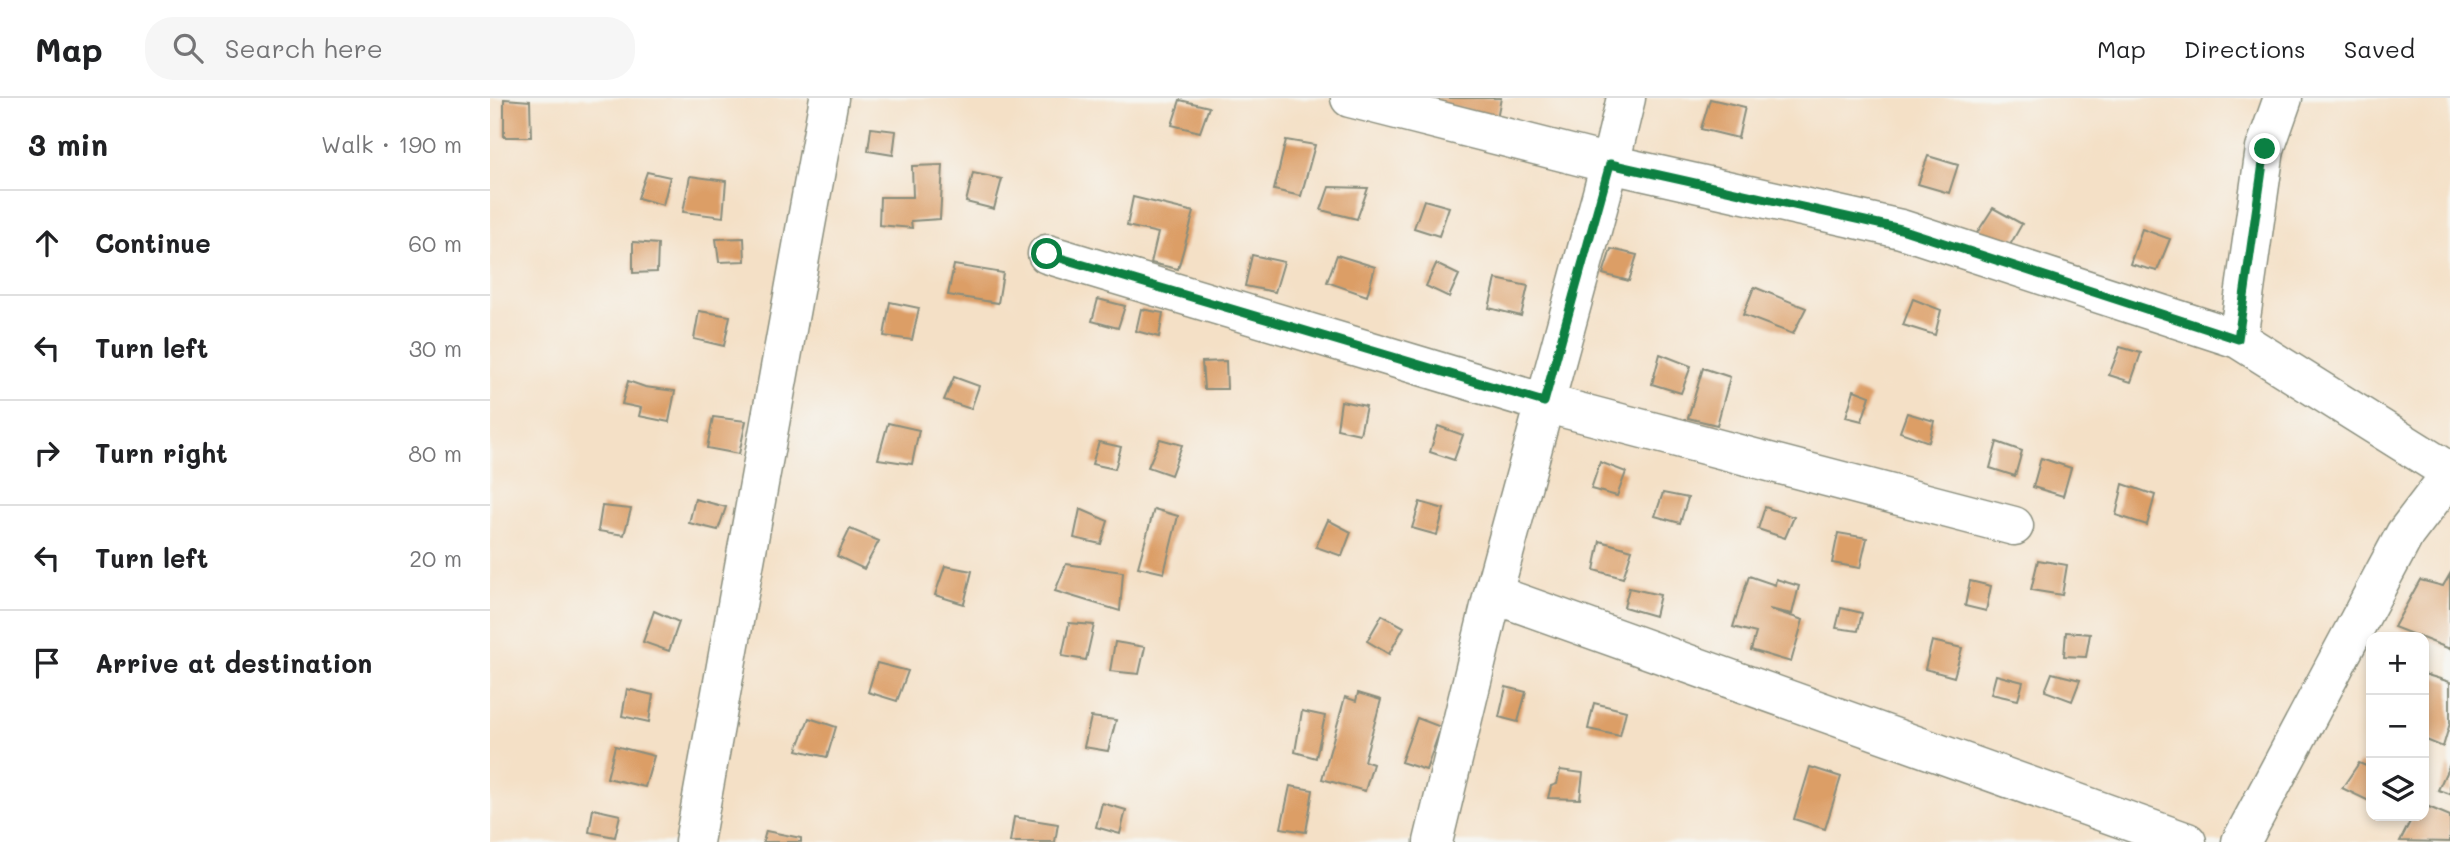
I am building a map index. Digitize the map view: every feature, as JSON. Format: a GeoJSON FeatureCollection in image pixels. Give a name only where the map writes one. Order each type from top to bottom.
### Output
{"type":"FeatureCollection","features":[{"type":"Feature","properties":{"kind":"street"},"geometry":{"type":"LineString","coordinates":[[694,842],[829,98]]}},
{"type":"Feature","properties":{"kind":"street"},"geometry":{"type":"LineString","coordinates":[[1350,98],[1610,164],[1901,229],[2238,339],[2450,473],[2405,534],[2241,842]]}},
{"type":"Feature","properties":{"kind":"street"},"geometry":{"type":"LineString","coordinates":[[1433,842],[1493,594],[1626,98]]}},
{"type":"Feature","properties":{"kind":"street"},"geometry":{"type":"LineString","coordinates":[[2238,339],[2265,149],[2283,98]]}},
{"type":"Feature","properties":{"kind":"street"},"geometry":{"type":"LineString","coordinates":[[1047,254],[1544,402],[2014,526]]}},
{"type":"Feature","properties":{"kind":"street"},"geometry":{"type":"LineString","coordinates":[[1493,594],[2187,842]]}},
{"type":"Feature","properties":{"kind":"building"},"geometry":{"type":"Polygon","coordinates":[[[1419,98],[1501,98],[1497,118],[1419,98]]]}},
{"type":"Feature","properties":{"kind":"building"},"geometry":{"type":"Polygon","coordinates":[[[504,99],[530,101],[531,137],[504,137],[504,99]]]}},
{"type":"Feature","properties":{"kind":"building"},"geometry":{"type":"Polygon","coordinates":[[[1710,99],[1745,107],[1738,138],[1701,129],[1710,99]]]}},
{"type":"Feature","properties":{"kind":"building"},"geometry":{"type":"Polygon","coordinates":[[[1180,100],[1209,107],[1200,132],[1172,125],[1180,100]]]}},
{"type":"Feature","properties":{"kind":"building"},"geometry":{"type":"Polygon","coordinates":[[[871,128],[896,131],[893,155],[868,151],[871,128]]]}},
{"type":"Feature","properties":{"kind":"building"},"geometry":{"type":"Polygon","coordinates":[[[1286,140],[1315,145],[1301,196],[1274,190],[1286,140]]]}},
{"type":"Feature","properties":{"kind":"building"},"geometry":{"type":"Polygon","coordinates":[[[1928,156],[1958,165],[1949,193],[1918,184],[1928,156]]]}},
{"type":"Feature","properties":{"kind":"building"},"geometry":{"type":"Polygon","coordinates":[[[943,165],[940,219],[911,221],[912,228],[879,225],[880,197],[913,197],[912,166],[943,165]]]}},
{"type":"Feature","properties":{"kind":"building"},"geometry":{"type":"Polygon","coordinates":[[[647,172],[670,177],[663,205],[638,198],[647,172]]]}},
{"type":"Feature","properties":{"kind":"building"},"geometry":{"type":"Polygon","coordinates":[[[973,173],[1002,179],[994,209],[966,202],[973,173]]]}},
{"type":"Feature","properties":{"kind":"building"},"geometry":{"type":"Polygon","coordinates":[[[690,176],[726,181],[723,217],[683,212],[690,176]]]}},
{"type":"Feature","properties":{"kind":"building"},"geometry":{"type":"Polygon","coordinates":[[[1329,187],[1368,188],[1357,219],[1321,210],[1329,187]]]}},
{"type":"Feature","properties":{"kind":"building"},"geometry":{"type":"Polygon","coordinates":[[[1133,197],[1194,212],[1178,269],[1151,263],[1158,233],[1127,226],[1133,197]]]}},
{"type":"Feature","properties":{"kind":"building"},"geometry":{"type":"Polygon","coordinates":[[[1424,200],[1449,207],[1439,236],[1414,228],[1424,200]]]}},
{"type":"Feature","properties":{"kind":"building"},"geometry":{"type":"Polygon","coordinates":[[[1993,208],[2022,224],[2006,252],[1975,236],[1993,208]]]}},
{"type":"Feature","properties":{"kind":"building"},"geometry":{"type":"Polygon","coordinates":[[[2142,229],[2170,239],[2157,271],[2130,264],[2142,229]]]}},
{"type":"Feature","properties":{"kind":"building"},"geometry":{"type":"Polygon","coordinates":[[[744,238],[745,261],[719,262],[716,239],[744,238]]]}},
{"type":"Feature","properties":{"kind":"building"},"geometry":{"type":"Polygon","coordinates":[[[633,242],[658,244],[657,272],[633,273],[633,242]]]}},
{"type":"Feature","properties":{"kind":"building"},"geometry":{"type":"Polygon","coordinates":[[[1611,249],[1637,255],[1629,281],[1603,274],[1611,249]]]}},
{"type":"Feature","properties":{"kind":"building"},"geometry":{"type":"Polygon","coordinates":[[[1252,255],[1284,262],[1275,292],[1245,286],[1252,255]]]}},
{"type":"Feature","properties":{"kind":"building"},"geometry":{"type":"Polygon","coordinates":[[[1337,255],[1375,267],[1367,296],[1327,282],[1337,255]]]}},
{"type":"Feature","properties":{"kind":"building"},"geometry":{"type":"Polygon","coordinates":[[[1436,264],[1459,275],[1449,297],[1426,286],[1436,264]]]}},
{"type":"Feature","properties":{"kind":"building"},"geometry":{"type":"Polygon","coordinates":[[[954,265],[1003,273],[998,303],[948,295],[954,265]]]}},
{"type":"Feature","properties":{"kind":"building"},"geometry":{"type":"Polygon","coordinates":[[[1496,279],[1528,286],[1521,316],[1489,308],[1496,279]]]}},
{"type":"Feature","properties":{"kind":"building"},"geometry":{"type":"Polygon","coordinates":[[[1754,287],[1806,308],[1793,334],[1743,315],[1754,287]]]}},
{"type":"Feature","properties":{"kind":"building"},"geometry":{"type":"Polygon","coordinates":[[[1098,299],[1125,306],[1118,328],[1092,321],[1098,299]]]}},
{"type":"Feature","properties":{"kind":"building"},"geometry":{"type":"Polygon","coordinates":[[[1913,299],[1941,310],[1935,335],[1903,325],[1913,299]]]}},
{"type":"Feature","properties":{"kind":"building"},"geometry":{"type":"Polygon","coordinates":[[[890,302],[919,308],[912,340],[884,336],[890,302]]]}},
{"type":"Feature","properties":{"kind":"building"},"geometry":{"type":"Polygon","coordinates":[[[1141,309],[1163,313],[1159,337],[1136,331],[1141,309]]]}},
{"type":"Feature","properties":{"kind":"building"},"geometry":{"type":"Polygon","coordinates":[[[699,311],[730,316],[724,346],[694,339],[699,311]]]}},
{"type":"Feature","properties":{"kind":"building"},"geometry":{"type":"Polygon","coordinates":[[[2120,347],[2141,353],[2131,382],[2109,375],[2120,347]]]}},
{"type":"Feature","properties":{"kind":"building"},"geometry":{"type":"Polygon","coordinates":[[[1660,354],[1691,366],[1681,393],[1652,384],[1660,354]]]}},
{"type":"Feature","properties":{"kind":"building"},"geometry":{"type":"Polygon","coordinates":[[[1226,361],[1227,389],[1204,389],[1202,362],[1226,361]]]}},
{"type":"Feature","properties":{"kind":"building"},"geometry":{"type":"Polygon","coordinates":[[[1703,368],[1730,377],[1717,425],[1688,418],[1703,368]]]}},
{"type":"Feature","properties":{"kind":"building"},"geometry":{"type":"Polygon","coordinates":[[[954,377],[979,386],[971,409],[944,400],[954,377]]]}},
{"type":"Feature","properties":{"kind":"building"},"geometry":{"type":"Polygon","coordinates":[[[628,381],[645,387],[675,391],[669,422],[639,416],[641,408],[622,404],[628,381]]]}},
{"type":"Feature","properties":{"kind":"building"},"geometry":{"type":"Polygon","coordinates":[[[1854,390],[1870,396],[1862,421],[1846,417],[1854,390]]]}},
{"type":"Feature","properties":{"kind":"building"},"geometry":{"type":"Polygon","coordinates":[[[1341,401],[1366,406],[1360,434],[1337,429],[1341,401]]]}},
{"type":"Feature","properties":{"kind":"building"},"geometry":{"type":"Polygon","coordinates":[[[1907,413],[1934,421],[1929,442],[1900,432],[1907,413]]]}},
{"type":"Feature","properties":{"kind":"building"},"geometry":{"type":"Polygon","coordinates":[[[713,417],[746,421],[739,454],[707,448],[713,417]]]}},
{"type":"Feature","properties":{"kind":"building"},"geometry":{"type":"Polygon","coordinates":[[[888,423],[919,430],[912,464],[878,459],[888,423]]]}},
{"type":"Feature","properties":{"kind":"building"},"geometry":{"type":"Polygon","coordinates":[[[1438,426],[1463,435],[1454,460],[1430,452],[1438,426]]]}},
{"type":"Feature","properties":{"kind":"building"},"geometry":{"type":"Polygon","coordinates":[[[1160,439],[1182,445],[1171,475],[1148,467],[1160,439]]]}},
{"type":"Feature","properties":{"kind":"building"},"geometry":{"type":"Polygon","coordinates":[[[1099,442],[1121,447],[1115,469],[1092,464],[1099,442]]]}},
{"type":"Feature","properties":{"kind":"building"},"geometry":{"type":"Polygon","coordinates":[[[1997,442],[2022,451],[2015,476],[1990,468],[1997,442]]]}},
{"type":"Feature","properties":{"kind":"building"},"geometry":{"type":"Polygon","coordinates":[[[2041,458],[2071,468],[2063,496],[2033,487],[2041,458]]]}},
{"type":"Feature","properties":{"kind":"building"},"geometry":{"type":"Polygon","coordinates":[[[1600,462],[1626,472],[1617,496],[1591,489],[1600,462]]]}},
{"type":"Feature","properties":{"kind":"building"},"geometry":{"type":"Polygon","coordinates":[[[2123,484],[2155,495],[2147,525],[2116,515],[2123,484]]]}},
{"type":"Feature","properties":{"kind":"building"},"geometry":{"type":"Polygon","coordinates":[[[1663,493],[1688,498],[1680,523],[1655,516],[1663,493]]]}},
{"type":"Feature","properties":{"kind":"building"},"geometry":{"type":"Polygon","coordinates":[[[695,499],[726,507],[718,530],[689,523],[695,499]]]}},
{"type":"Feature","properties":{"kind":"building"},"geometry":{"type":"Polygon","coordinates":[[[1420,502],[1444,509],[1437,535],[1412,528],[1420,502]]]}},
{"type":"Feature","properties":{"kind":"building"},"geometry":{"type":"Polygon","coordinates":[[[602,506],[631,509],[624,535],[598,531],[602,506]]]}},
{"type":"Feature","properties":{"kind":"building"},"geometry":{"type":"Polygon","coordinates":[[[1765,507],[1794,517],[1785,538],[1758,529],[1765,507]]]}},
{"type":"Feature","properties":{"kind":"building"},"geometry":{"type":"Polygon","coordinates":[[[1080,509],[1108,521],[1101,544],[1074,538],[1080,509]]]}},
{"type":"Feature","properties":{"kind":"building"},"geometry":{"type":"Polygon","coordinates":[[[1154,509],[1178,516],[1164,573],[1138,567],[1154,509]]]}},
{"type":"Feature","properties":{"kind":"building"},"geometry":{"type":"Polygon","coordinates":[[[1328,520],[1351,532],[1342,556],[1316,547],[1328,520]]]}},
{"type":"Feature","properties":{"kind":"building"},"geometry":{"type":"Polygon","coordinates":[[[850,529],[879,541],[864,569],[837,556],[850,529]]]}},
{"type":"Feature","properties":{"kind":"building"},"geometry":{"type":"Polygon","coordinates":[[[1838,533],[1867,538],[1860,568],[1832,563],[1838,533]]]}},
{"type":"Feature","properties":{"kind":"building"},"geometry":{"type":"Polygon","coordinates":[[[1600,541],[1632,550],[1623,578],[1594,570],[1600,541]]]}},
{"type":"Feature","properties":{"kind":"building"},"geometry":{"type":"Polygon","coordinates":[[[2038,560],[2067,565],[2062,595],[2031,590],[2038,560]]]}},
{"type":"Feature","properties":{"kind":"building"},"geometry":{"type":"Polygon","coordinates":[[[1066,564],[1123,572],[1120,611],[1055,591],[1066,564]]]}},
{"type":"Feature","properties":{"kind":"building"},"geometry":{"type":"Polygon","coordinates":[[[945,566],[972,571],[964,604],[935,595],[945,566]]]}},
{"type":"Feature","properties":{"kind":"building"},"geometry":{"type":"Polygon","coordinates":[[[2450,574],[2450,649],[2429,641],[2429,632],[2407,632],[2394,627],[2420,580],[2443,586],[2450,574]]]}},
{"type":"Feature","properties":{"kind":"building"},"geometry":{"type":"Polygon","coordinates":[[[1749,576],[1775,585],[1776,579],[1799,586],[1792,614],[1769,609],[1803,620],[1791,662],[1751,650],[1756,633],[1733,627],[1749,576]]]}},
{"type":"Feature","properties":{"kind":"building"},"geometry":{"type":"Polygon","coordinates":[[[1970,581],[1991,586],[1986,611],[1965,606],[1970,581]]]}},
{"type":"Feature","properties":{"kind":"building"},"geometry":{"type":"Polygon","coordinates":[[[1629,588],[1660,595],[1655,616],[1624,607],[1629,588]]]}},
{"type":"Feature","properties":{"kind":"building"},"geometry":{"type":"Polygon","coordinates":[[[1841,608],[1862,613],[1858,631],[1836,628],[1841,608]]]}},
{"type":"Feature","properties":{"kind":"building"},"geometry":{"type":"Polygon","coordinates":[[[654,611],[679,622],[669,651],[643,642],[654,611]]]}},
{"type":"Feature","properties":{"kind":"building"},"geometry":{"type":"Polygon","coordinates":[[[1382,615],[1404,627],[1389,654],[1367,641],[1382,615]]]}},
{"type":"Feature","properties":{"kind":"building"},"geometry":{"type":"Polygon","coordinates":[[[1069,623],[1094,625],[1086,660],[1062,656],[1069,623]]]}},
{"type":"Feature","properties":{"kind":"building"},"geometry":{"type":"Polygon","coordinates":[[[2066,632],[2090,634],[2086,657],[2064,656],[2066,632]]]}},
{"type":"Feature","properties":{"kind":"building"},"geometry":{"type":"Polygon","coordinates":[[[1932,641],[1962,648],[1954,677],[1925,669],[1932,641]]]}},
{"type":"Feature","properties":{"kind":"building"},"geometry":{"type":"Polygon","coordinates":[[[1115,642],[1145,647],[1139,674],[1110,671],[1115,642]]]}},
{"type":"Feature","properties":{"kind":"building"},"geometry":{"type":"Polygon","coordinates":[[[877,663],[908,671],[897,701],[868,692],[877,663]]]}},
{"type":"Feature","properties":{"kind":"building"},"geometry":{"type":"Polygon","coordinates":[[[2052,673],[2080,680],[2072,701],[2045,691],[2052,673]]]}},
{"type":"Feature","properties":{"kind":"building"},"geometry":{"type":"Polygon","coordinates":[[[1996,675],[2023,682],[2018,700],[1991,694],[1996,675]]]}},
{"type":"Feature","properties":{"kind":"building"},"geometry":{"type":"Polygon","coordinates":[[[2429,676],[2450,682],[2450,723],[2443,747],[2429,741],[2429,676]]]}},
{"type":"Feature","properties":{"kind":"building"},"geometry":{"type":"Polygon","coordinates":[[[1506,687],[1526,692],[1518,722],[1499,717],[1506,687]]]}},
{"type":"Feature","properties":{"kind":"building"},"geometry":{"type":"Polygon","coordinates":[[[627,689],[653,695],[649,722],[622,716],[627,689]]]}},
{"type":"Feature","properties":{"kind":"building"},"geometry":{"type":"Polygon","coordinates":[[[1358,693],[1381,700],[1364,761],[1373,764],[1365,791],[1322,779],[1345,697],[1356,701],[1358,693]]]}},
{"type":"Feature","properties":{"kind":"building"},"geometry":{"type":"Polygon","coordinates":[[[1594,703],[1626,711],[1620,736],[1588,729],[1594,703]]]}},
{"type":"Feature","properties":{"kind":"building"},"geometry":{"type":"Polygon","coordinates":[[[1302,711],[1325,716],[1316,758],[1295,752],[1302,711]]]}},
{"type":"Feature","properties":{"kind":"building"},"geometry":{"type":"Polygon","coordinates":[[[1091,717],[1116,720],[1108,751],[1084,747],[1091,717]]]}},
{"type":"Feature","properties":{"kind":"building"},"geometry":{"type":"Polygon","coordinates":[[[809,718],[836,727],[827,757],[797,750],[809,718]]]}},
{"type":"Feature","properties":{"kind":"building"},"geometry":{"type":"Polygon","coordinates":[[[1417,718],[1441,727],[1426,770],[1401,762],[1417,718]]]}},
{"type":"Feature","properties":{"kind":"building"},"geometry":{"type":"Polygon","coordinates":[[[615,746],[654,756],[645,787],[607,778],[615,746]]]}},
{"type":"Feature","properties":{"kind":"building"},"geometry":{"type":"Polygon","coordinates":[[[2359,763],[2366,766],[2366,800],[2342,788],[2359,763]]]}},
{"type":"Feature","properties":{"kind":"building"},"geometry":{"type":"Polygon","coordinates":[[[2450,764],[2450,794],[2438,790],[2450,764]]]}},
{"type":"Feature","properties":{"kind":"building"},"geometry":{"type":"Polygon","coordinates":[[[1810,767],[1841,777],[1825,829],[1794,819],[1810,767]]]}},
{"type":"Feature","properties":{"kind":"building"},"geometry":{"type":"Polygon","coordinates":[[[1560,770],[1583,773],[1580,799],[1548,798],[1551,786],[1557,784],[1560,770]]]}},
{"type":"Feature","properties":{"kind":"building"},"geometry":{"type":"Polygon","coordinates":[[[1290,786],[1313,790],[1306,832],[1281,828],[1290,786]]]}},
{"type":"Feature","properties":{"kind":"building"},"geometry":{"type":"Polygon","coordinates":[[[1102,803],[1126,810],[1120,834],[1096,827],[1102,803]]]}},
{"type":"Feature","properties":{"kind":"building"},"geometry":{"type":"Polygon","coordinates":[[[2429,807],[2450,816],[2450,842],[2400,841],[2410,821],[2429,821],[2429,807]]]}},
{"type":"Feature","properties":{"kind":"building"},"geometry":{"type":"Polygon","coordinates":[[[593,809],[620,815],[615,837],[589,832],[593,809]]]}},
{"type":"Feature","properties":{"kind":"building"},"geometry":{"type":"Polygon","coordinates":[[[1014,817],[1058,824],[1055,842],[1010,842],[1014,817]]]}},
{"type":"Feature","properties":{"kind":"building"},"geometry":{"type":"Polygon","coordinates":[[[766,831],[801,838],[801,842],[763,842],[766,831]]]}},
{"type":"Feature","properties":{"kind":"route"},"geometry":{"type":"LineString","coordinates":[[1047,254],[1544,402],[1610,164],[1901,229],[2238,339],[2265,149]]}}]}
